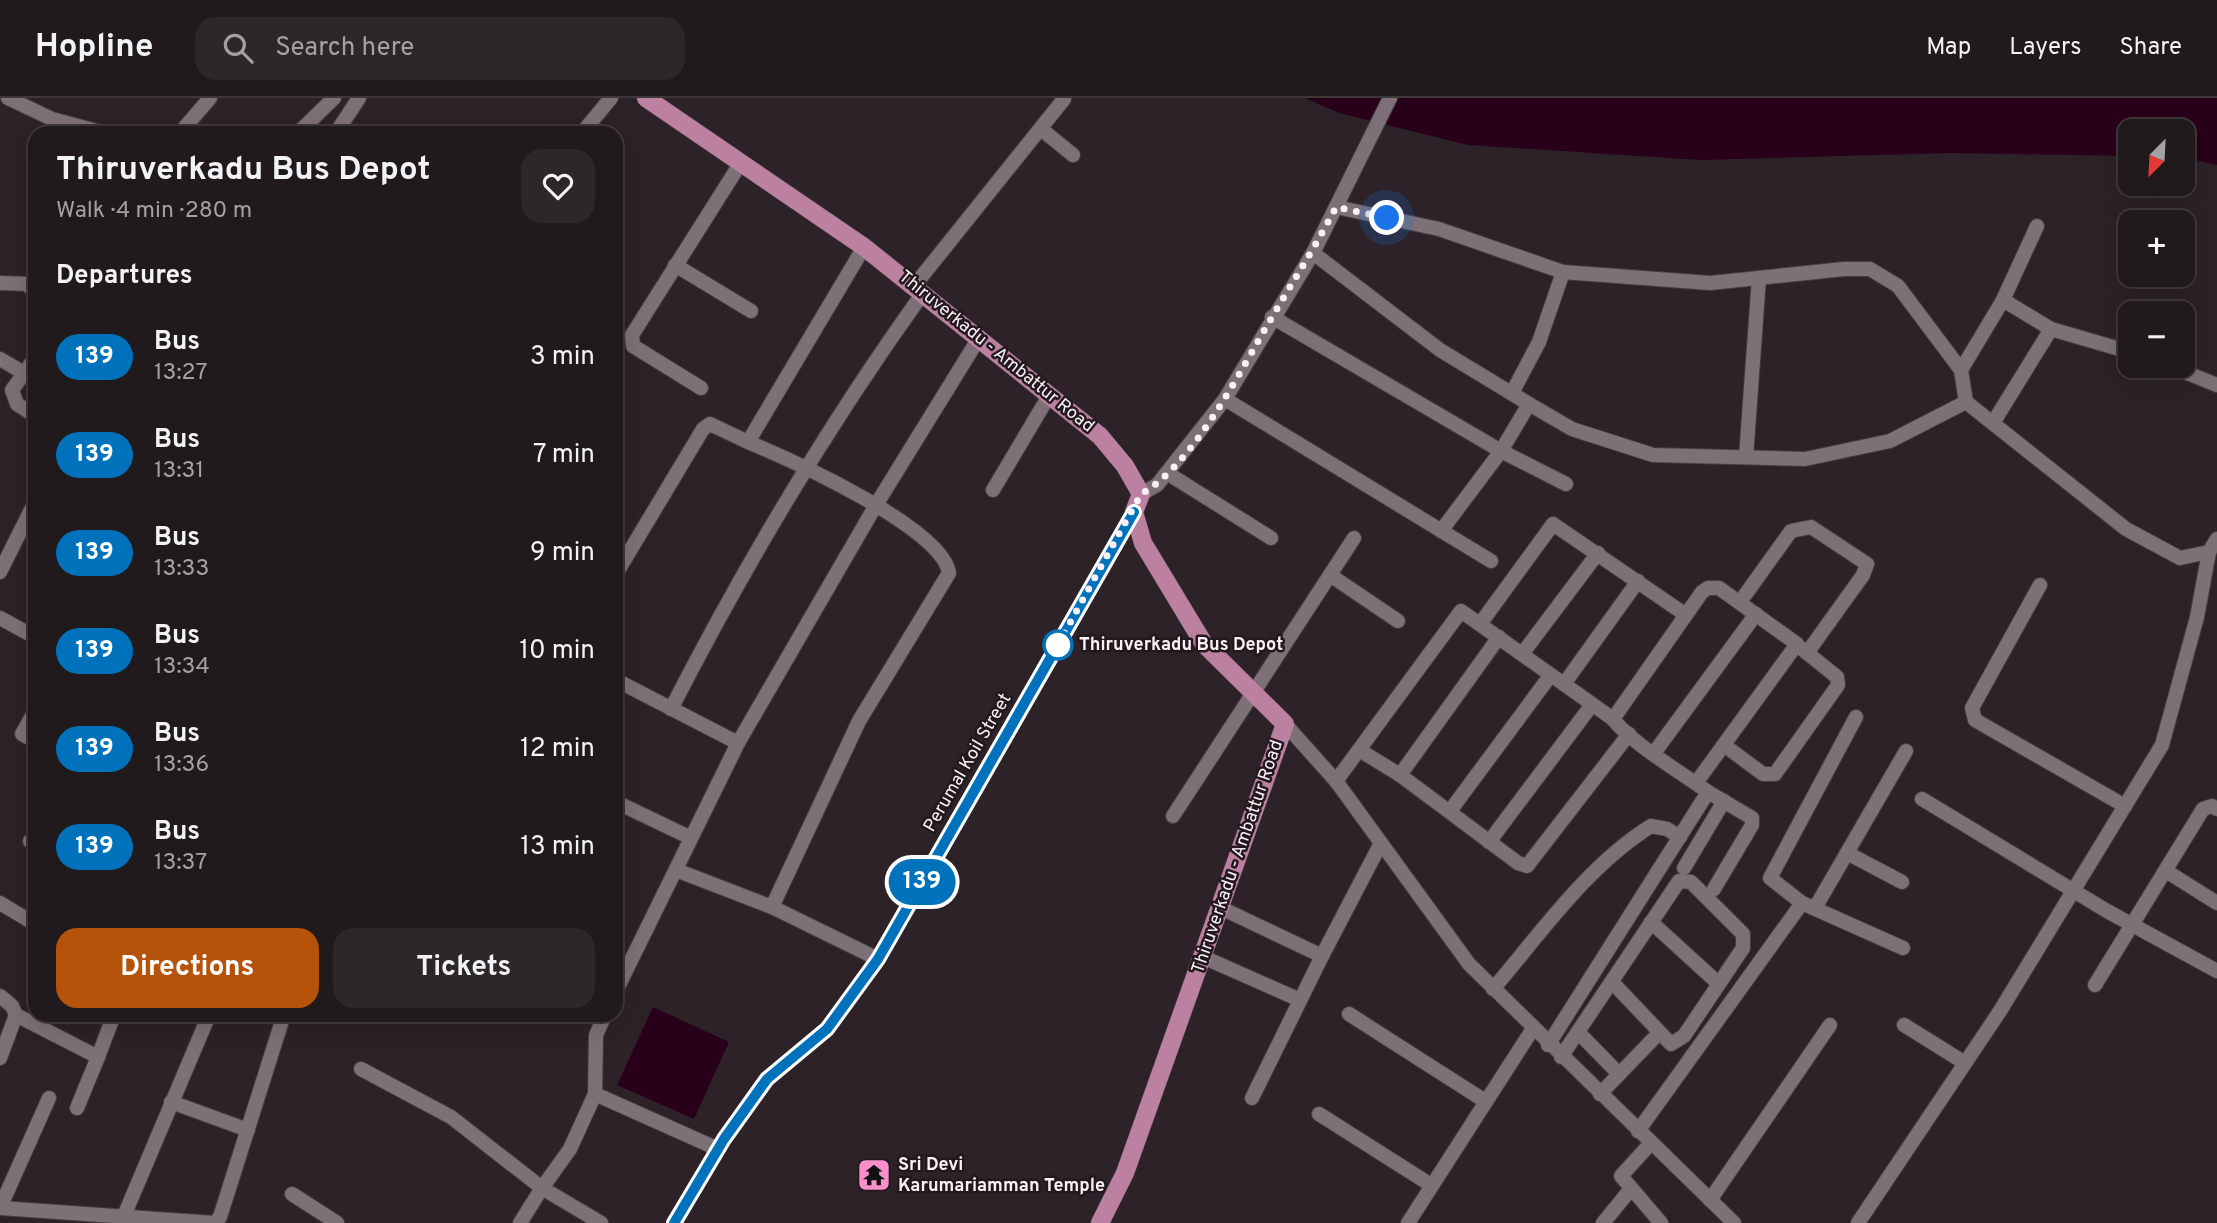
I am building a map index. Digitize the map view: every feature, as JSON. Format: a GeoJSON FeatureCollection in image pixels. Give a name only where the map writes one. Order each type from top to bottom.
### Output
{"type":"FeatureCollection","features":[{"type":"Feature","properties":{"kind":"main road","name":"Thiruverkadu - Ambattur Road"},"geometry":{"type":"LineString","coordinates":[[646,98],[864,247],[1051,394],[1100,436],[1125,466],[1141,494]]}},
{"type":"Feature","properties":{"kind":"main road"},"geometry":{"type":"LineString","coordinates":[[1134,512],[1141,494]]}},
{"type":"Feature","properties":{"kind":"main road","name":"Thiruverkadu - Ambattur Road"},"geometry":{"type":"LineString","coordinates":[[1100,1223],[1125,1173],[1285,724],[1204,644],[1143,543],[1134,512]]}},
{"type":"Feature","properties":{"kind":"street"},"geometry":{"type":"LineString","coordinates":[[8,98],[52,118],[80,126]]}},
{"type":"Feature","properties":{"kind":"street"},"geometry":{"type":"LineString","coordinates":[[186,126],[210,98]]}},
{"type":"Feature","properties":{"kind":"street"},"geometry":{"type":"LineString","coordinates":[[305,126],[334,98]]}},
{"type":"Feature","properties":{"kind":"street"},"geometry":{"type":"LineString","coordinates":[[341,126],[359,98]]}},
{"type":"Feature","properties":{"kind":"street"},"geometry":{"type":"LineString","coordinates":[[588,126],[611,98]]}},
{"type":"Feature","properties":{"kind":"street"},"geometry":{"type":"LineString","coordinates":[[1141,494],[1157,485],[1226,399],[1272,317],[1313,253],[1390,98]]}},
{"type":"Feature","properties":{"kind":"street"},"geometry":{"type":"LineString","coordinates":[[671,709],[704,646],[808,466],[919,290],[1064,99]]}},
{"type":"Feature","properties":{"kind":"street"},"geometry":{"type":"LineString","coordinates":[[1041,129],[1073,155]]}},
{"type":"Feature","properties":{"kind":"street"},"geometry":{"type":"LineString","coordinates":[[701,388],[633,346],[631,341],[675,265],[740,164]]}},
{"type":"Feature","properties":{"kind":"street"},"geometry":{"type":"LineString","coordinates":[[1336,207],[1439,229],[1563,272],[1710,283],[1870,270],[1898,286],[1961,370],[1966,402],[2126,529],[2180,558],[2209,552]]}},
{"type":"Feature","properties":{"kind":"street"},"geometry":{"type":"LineString","coordinates":[[1961,370],[2003,300],[2037,226]]}},
{"type":"Feature","properties":{"kind":"street"},"geometry":{"type":"LineString","coordinates":[[748,442],[864,247]]}},
{"type":"Feature","properties":{"kind":"street"},"geometry":{"type":"LineString","coordinates":[[1313,253],[1440,350],[1529,404],[1572,429],[1653,455],[1805,459],[1891,441],[1966,402]]}},
{"type":"Feature","properties":{"kind":"street"},"geometry":{"type":"LineString","coordinates":[[675,265],[751,312]]}},
{"type":"Feature","properties":{"kind":"street"},"geometry":{"type":"LineString","coordinates":[[1512,393],[1539,341],[1563,272]]}},
{"type":"Feature","properties":{"kind":"street"},"geometry":{"type":"LineString","coordinates":[[1746,457],[1759,278]]}},
{"type":"Feature","properties":{"kind":"street"},"geometry":{"type":"LineString","coordinates":[[0,283],[28,284]]}},
{"type":"Feature","properties":{"kind":"street"},"geometry":{"type":"LineString","coordinates":[[2003,300],[2052,329],[2118,348]]}},
{"type":"Feature","properties":{"kind":"street"},"geometry":{"type":"LineString","coordinates":[[1272,317],[1501,451],[1566,484]]}},
{"type":"Feature","properties":{"kind":"street"},"geometry":{"type":"LineString","coordinates":[[1993,423],[2052,329]]}},
{"type":"Feature","properties":{"kind":"street"},"geometry":{"type":"LineString","coordinates":[[623,977],[738,743],[876,505],[979,338]]}},
{"type":"Feature","properties":{"kind":"street"},"geometry":{"type":"LineString","coordinates":[[0,359],[24,373]]}},
{"type":"Feature","properties":{"kind":"street"},"geometry":{"type":"LineString","coordinates":[[28,368],[12,390],[17,404],[28,411]]}},
{"type":"Feature","properties":{"kind":"street"},"geometry":{"type":"LineString","coordinates":[[2195,376],[2217,385]]}},
{"type":"Feature","properties":{"kind":"street"},"geometry":{"type":"LineString","coordinates":[[993,490],[1051,394]]}},
{"type":"Feature","properties":{"kind":"street"},"geometry":{"type":"LineString","coordinates":[[1226,399],[1491,561]]}},
{"type":"Feature","properties":{"kind":"street"},"geometry":{"type":"LineString","coordinates":[[1441,531],[1501,451],[1529,404]]}},
{"type":"Feature","properties":{"kind":"street"},"geometry":{"type":"LineString","coordinates":[[623,562],[703,429],[710,424],[808,466],[876,505],[938,550],[947,562],[949,573],[859,721],[772,907]]}},
{"type":"Feature","properties":{"kind":"street"},"geometry":{"type":"LineString","coordinates":[[1167,473],[1271,538]]}},
{"type":"Feature","properties":{"kind":"street","name":"Perumal Koil Street"},"geometry":{"type":"LineString","coordinates":[[674,1223],[718,1149],[767,1079],[827,1029],[878,959],[1134,512]]}},
{"type":"Feature","properties":{"kind":"street"},"geometry":{"type":"LineString","coordinates":[[0,572],[28,516]]}},
{"type":"Feature","properties":{"kind":"street"},"geometry":{"type":"LineString","coordinates":[[1480,624],[1553,524],[1686,615]]}},
{"type":"Feature","properties":{"kind":"street"},"geometry":{"type":"LineString","coordinates":[[1548,1045],[1680,837],[1724,745],[1863,575],[1867,564],[1811,527],[1803,526],[1791,531],[1740,602]]}},
{"type":"Feature","properties":{"kind":"street"},"geometry":{"type":"LineString","coordinates":[[1173,816],[1353,538]]}},
{"type":"Feature","properties":{"kind":"street"},"geometry":{"type":"LineString","coordinates":[[1858,1223],[1965,1063],[2162,745],[2197,617],[2209,552],[2217,538]]}},
{"type":"Feature","properties":{"kind":"street"},"geometry":{"type":"LineString","coordinates":[[1522,654],[1598,553]]}},
{"type":"Feature","properties":{"kind":"street"},"geometry":{"type":"LineString","coordinates":[[1330,575],[1398,621]]}},
{"type":"Feature","properties":{"kind":"street"},"geometry":{"type":"LineString","coordinates":[[1564,684],[1638,581]]}},
{"type":"Feature","properties":{"kind":"street"},"geometry":{"type":"LineString","coordinates":[[2040,585],[1971,714],[1975,720],[2125,806]]}},
{"type":"Feature","properties":{"kind":"street"},"geometry":{"type":"LineString","coordinates":[[1613,719],[1686,615],[1708,588],[1719,588],[1837,677],[1838,685],[1775,774],[1763,775],[1724,745]]}},
{"type":"Feature","properties":{"kind":"street"},"geometry":{"type":"LineString","coordinates":[[1336,781],[1361,751],[1461,611],[1591,706],[1613,719],[1629,734],[1702,787],[1752,818],[1752,825],[1714,888]]}},
{"type":"Feature","properties":{"kind":"street"},"geometry":{"type":"LineString","coordinates":[[1654,752],[1756,614]]}},
{"type":"Feature","properties":{"kind":"street"},"geometry":{"type":"LineString","coordinates":[[0,618],[28,633]]}},
{"type":"Feature","properties":{"kind":"street"},"geometry":{"type":"LineString","coordinates":[[1400,775],[1499,637]]}},
{"type":"Feature","properties":{"kind":"street"},"geometry":{"type":"LineString","coordinates":[[1450,811],[1550,676]]}},
{"type":"Feature","properties":{"kind":"street"},"geometry":{"type":"LineString","coordinates":[[623,684],[738,743]]}},
{"type":"Feature","properties":{"kind":"street"},"geometry":{"type":"LineString","coordinates":[[1489,842],[1591,706]]}},
{"type":"Feature","properties":{"kind":"street"},"geometry":{"type":"LineString","coordinates":[[1856,717],[1771,871],[1770,878],[1809,906],[1903,948]]}},
{"type":"Feature","properties":{"kind":"street"},"geometry":{"type":"LineString","coordinates":[[28,723],[22,734],[28,737]]}},
{"type":"Feature","properties":{"kind":"street"},"geometry":{"type":"LineString","coordinates":[[1285,724],[1336,781],[1469,964],[1532,1030],[1734,1223]]}},
{"type":"Feature","properties":{"kind":"street"},"geometry":{"type":"LineString","coordinates":[[1361,751],[1400,775],[1489,842],[1527,866],[1629,734]]}},
{"type":"Feature","properties":{"kind":"street"},"geometry":{"type":"LineString","coordinates":[[1638,1131],[1847,853],[1906,751]]}},
{"type":"Feature","properties":{"kind":"street"},"geometry":{"type":"LineString","coordinates":[[1922,799],[2217,971]]}},
{"type":"Feature","properties":{"kind":"street"},"geometry":{"type":"LineString","coordinates":[[1684,868],[1724,802]]}},
{"type":"Feature","properties":{"kind":"street"},"geometry":{"type":"LineString","coordinates":[[623,806],[691,838]]}},
{"type":"Feature","properties":{"kind":"street"},"geometry":{"type":"LineString","coordinates":[[2095,985],[2203,809],[2212,806],[2217,809]]}},
{"type":"Feature","properties":{"kind":"street"},"geometry":{"type":"LineString","coordinates":[[1493,989],[1598,867],[1634,837],[1651,826],[1680,837]]}},
{"type":"Feature","properties":{"kind":"street"},"geometry":{"type":"LineString","coordinates":[[1252,1098],[1381,843]]}},
{"type":"Feature","properties":{"kind":"street"},"geometry":{"type":"LineString","coordinates":[[1847,853],[1902,882]]}},
{"type":"Feature","properties":{"kind":"street"},"geometry":{"type":"LineString","coordinates":[[676,870],[772,907],[878,959]]}},
{"type":"Feature","properties":{"kind":"street"},"geometry":{"type":"LineString","coordinates":[[2166,872],[2217,903]]}},
{"type":"Feature","properties":{"kind":"street"},"geometry":{"type":"LineString","coordinates":[[1561,1057],[1679,881],[1691,882],[1743,934],[1744,948],[1678,1042],[1671,1044],[1658,1034],[1612,982]]}},
{"type":"Feature","properties":{"kind":"street"},"geometry":{"type":"LineString","coordinates":[[0,903],[28,921]]}},
{"type":"Feature","properties":{"kind":"street"},"geometry":{"type":"LineString","coordinates":[[1221,908],[1322,956]]}},
{"type":"Feature","properties":{"kind":"street"},"geometry":{"type":"LineString","coordinates":[[1651,922],[1719,984]]}},
{"type":"Feature","properties":{"kind":"street"},"geometry":{"type":"LineString","coordinates":[[1203,957],[1300,1000]]}},
{"type":"Feature","properties":{"kind":"street"},"geometry":{"type":"LineString","coordinates":[[0,996],[12,1006],[16,1015],[28,1021]]}},
{"type":"Feature","properties":{"kind":"street"},"geometry":{"type":"LineString","coordinates":[[1349,1014],[1485,1101]]}},
{"type":"Feature","properties":{"kind":"street"},"geometry":{"type":"LineString","coordinates":[[0,1058],[16,1015]]}},
{"type":"Feature","properties":{"kind":"street"},"geometry":{"type":"LineString","coordinates":[[30,1022],[98,1057]]}},
{"type":"Feature","properties":{"kind":"street"},"geometry":{"type":"LineString","coordinates":[[77,1108],[111,1022]]}},
{"type":"Feature","properties":{"kind":"street"},"geometry":{"type":"LineString","coordinates":[[122,1221],[206,1022]]}},
{"type":"Feature","properties":{"kind":"street"},"geometry":{"type":"LineString","coordinates":[[520,1223],[570,1149],[595,1094],[596,1035],[602,1022]]}},
{"type":"Feature","properties":{"kind":"street"},"geometry":{"type":"LineString","coordinates":[[49,1098],[0,1208],[122,1221],[214,1223],[220,1217],[281,1024]]}},
{"type":"Feature","properties":{"kind":"street"},"geometry":{"type":"LineString","coordinates":[[1710,1200],[1830,1025]]}},
{"type":"Feature","properties":{"kind":"street"},"geometry":{"type":"LineString","coordinates":[[1905,1025],[1965,1063]]}},
{"type":"Feature","properties":{"kind":"street"},"geometry":{"type":"LineString","coordinates":[[1408,1223],[1532,1030]]}},
{"type":"Feature","properties":{"kind":"street"},"geometry":{"type":"LineString","coordinates":[[1578,1032],[1619,1074]]}},
{"type":"Feature","properties":{"kind":"street"},"geometry":{"type":"LineString","coordinates":[[1600,1094],[1658,1034]]}},
{"type":"Feature","properties":{"kind":"street"},"geometry":{"type":"LineString","coordinates":[[361,1069],[451,1118],[542,1188],[601,1223]]}},
{"type":"Feature","properties":{"kind":"street"},"geometry":{"type":"LineString","coordinates":[[595,1094],[718,1149]]}},
{"type":"Feature","properties":{"kind":"street"},"geometry":{"type":"LineString","coordinates":[[171,1102],[248,1130]]}},
{"type":"Feature","properties":{"kind":"street"},"geometry":{"type":"LineString","coordinates":[[1319,1114],[1431,1185]]}},
{"type":"Feature","properties":{"kind":"street"},"geometry":{"type":"LineString","coordinates":[[1651,1143],[1622,1173],[1622,1179],[1661,1223]]}},
{"type":"Feature","properties":{"kind":"street"},"geometry":{"type":"LineString","coordinates":[[1603,1223],[1630,1190]]}},
{"type":"Feature","properties":{"kind":"street"},"geometry":{"type":"LineString","coordinates":[[292,1194],[337,1223]]}},
{"type":"Feature","properties":{"kind":"shaded area"},"geometry":{"type":"Polygon","coordinates":[[[1305,98],[2217,98],[2217,165],[2195,160],[2195,119],[2118,119],[2118,156],[1951,153],[1700,160],[1468,145],[1339,113],[1305,98]]]}},
{"type":"Feature","properties":{"kind":"shaded area"},"geometry":{"type":"Polygon","coordinates":[[[653,1007],[729,1042],[694,1119],[617,1085],[653,1007]]]}},
{"type":"Feature","properties":{"kind":"bus line","name":"139"},"geometry":{"type":"LineString","coordinates":[[674,1223],[724,1139],[767,1079],[827,1029],[878,959],[1134,512]]}},
{"type":"Feature","properties":{"kind":"place","name":"Thiruverkadu Bus Depot"},"geometry":{"type":"Point","coordinates":[1058,645]}},
{"type":"Feature","properties":{"kind":"place","name":"Sri Devi Karumariamman Temple"},"geometry":{"type":"Point","coordinates":[874,1175]}},
{"type":"Feature","properties":{"kind":"route"},"geometry":{"type":"LineString","coordinates":[[1058,645],[1055,650],[1134,512],[1141,494],[1157,485],[1226,399],[1272,317],[1313,253],[1336,207],[1387,218]]}}]}
